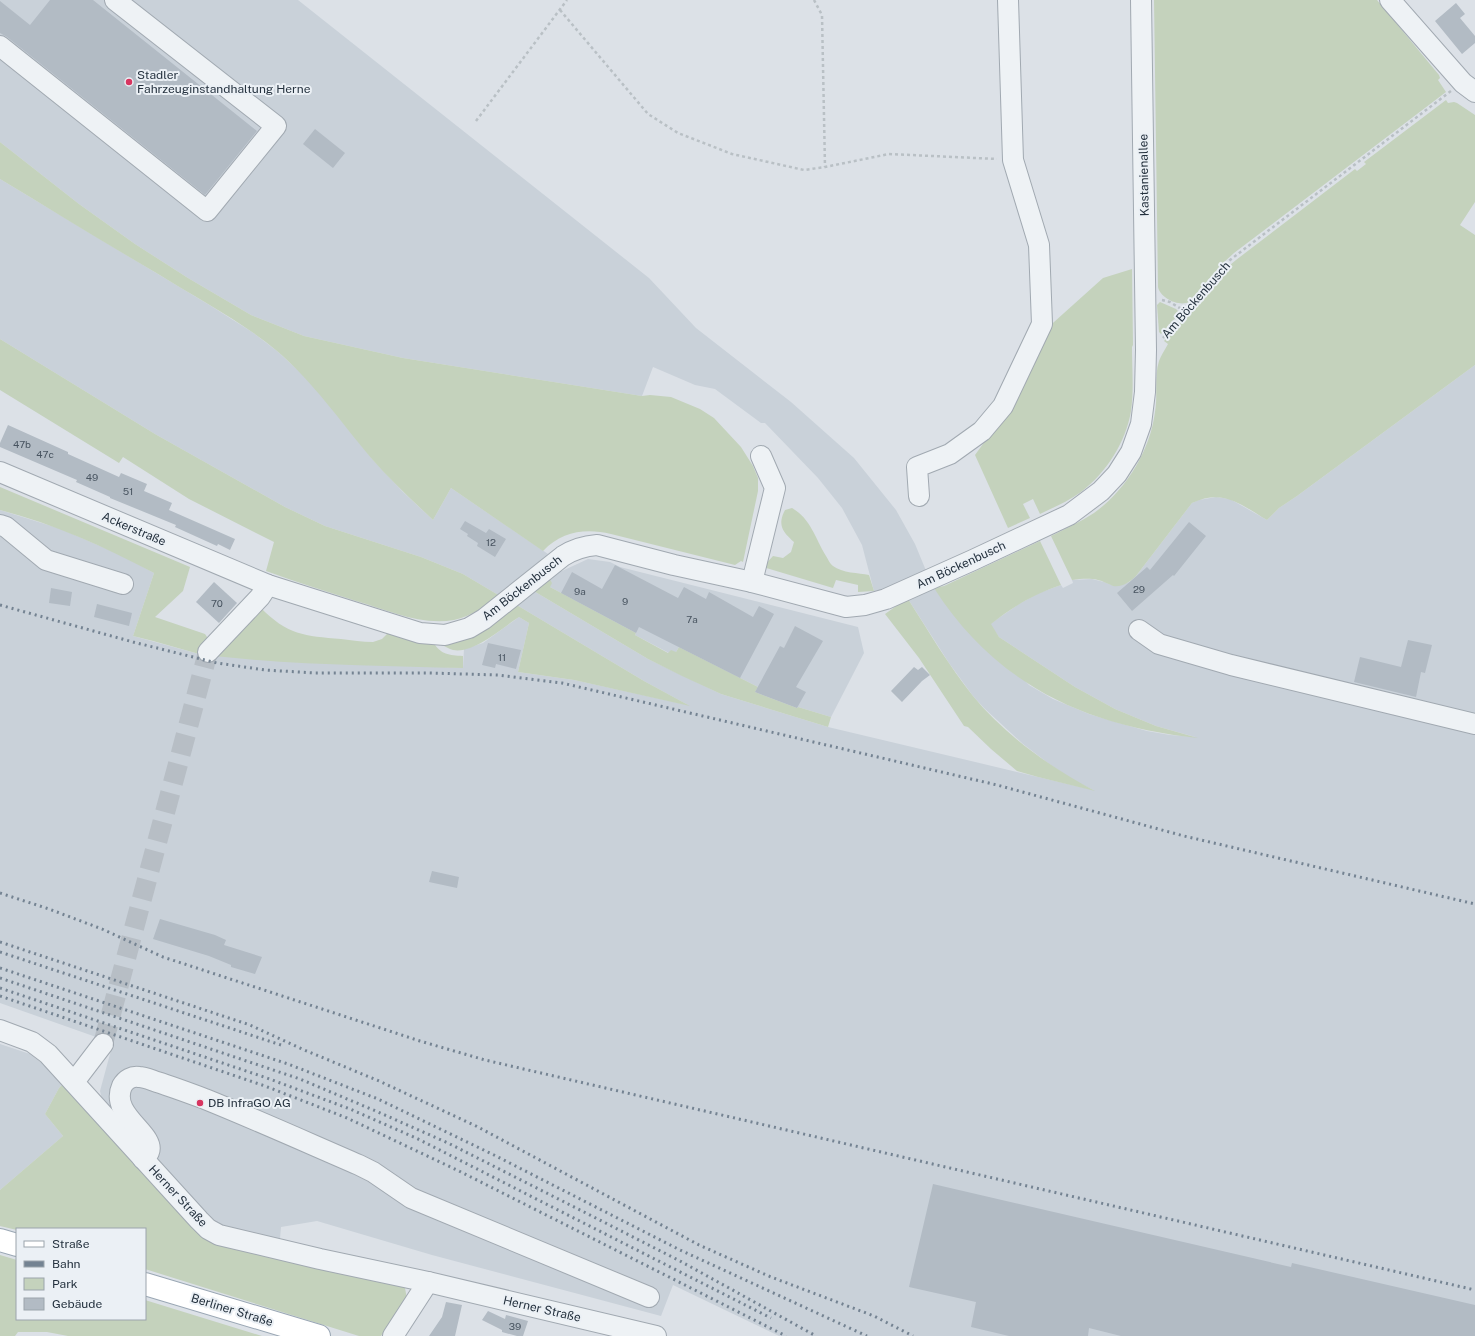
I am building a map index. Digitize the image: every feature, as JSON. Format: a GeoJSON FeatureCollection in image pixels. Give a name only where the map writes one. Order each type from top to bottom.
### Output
{"type":"FeatureCollection","features":[{"type":"Feature","properties":{"kind":"main road"},"geometry":{"type":"LineString","coordinates":[[0,1240],[16,1245]]}},
{"type":"Feature","properties":{"kind":"main road","name":"Berliner Straße"},"geometry":{"type":"LineString","coordinates":[[146,1284],[319,1336]]}},
{"type":"Feature","properties":{"kind":"street"},"geometry":{"type":"LineString","coordinates":[[0,46],[208,211],[276,126],[115,0]]}},
{"type":"Feature","properties":{"kind":"street"},"geometry":{"type":"LineString","coordinates":[[919,496],[917,466],[950,454],[982,431],[1002,406],[1042,324],[1039,245],[1013,160],[1008,0]]}},
{"type":"Feature","properties":{"kind":"street","name":"Kastanienallee"},"geometry":{"type":"LineString","coordinates":[[1141,0],[1146,350]]}},
{"type":"Feature","properties":{"kind":"street"},"geometry":{"type":"LineString","coordinates":[[1390,0],[1471,83]]}},
{"type":"Feature","properties":{"kind":"street","name":"Am Böckenbusch"},"geometry":{"type":"LineString","coordinates":[[268,585],[420,633],[445,635],[469,628],[484,619],[572,550],[584,546],[597,545],[674,565],[752,582],[846,607],[865,606],[931,580],[1069,515],[1101,491],[1117,474],[1131,452],[1141,424],[1145,392],[1146,350]]}},
{"type":"Feature","properties":{"kind":"street"},"geometry":{"type":"LineString","coordinates":[[752,582],[775,488],[761,456]]}},
{"type":"Feature","properties":{"kind":"street","name":"Ackerstraße"},"geometry":{"type":"LineString","coordinates":[[0,472],[268,585]]}},
{"type":"Feature","properties":{"kind":"street"},"geometry":{"type":"LineString","coordinates":[[0,524],[6,527],[46,560],[123,584]]}},
{"type":"Feature","properties":{"kind":"street"},"geometry":{"type":"LineString","coordinates":[[208,652],[260,597],[268,585]]}},
{"type":"Feature","properties":{"kind":"street"},"geometry":{"type":"LineString","coordinates":[[1139,630],[1159,644],[1230,665],[1475,724]]}},
{"type":"Feature","properties":{"kind":"street","name":"Herner Straße"},"geometry":{"type":"LineString","coordinates":[[0,1030],[32,1042],[48,1054],[199,1220],[208,1229],[219,1235],[428,1282],[656,1336]]}},
{"type":"Feature","properties":{"kind":"street"},"geometry":{"type":"LineString","coordinates":[[74,1082],[103,1044]]}},
{"type":"Feature","properties":{"kind":"street"},"geometry":{"type":"LineString","coordinates":[[143,1159],[149,1151],[149,1145],[144,1135],[128,1117],[121,1105],[119,1096],[125,1081],[131,1077],[141,1077],[176,1087],[236,1112],[364,1167],[411,1198],[649,1297]]}},
{"type":"Feature","properties":{"kind":"street"},"geometry":{"type":"LineString","coordinates":[[393,1336],[428,1282]]}},
{"type":"Feature","properties":{"kind":"path"},"geometry":{"type":"LineString","coordinates":[[476,121],[567,0]]}},
{"type":"Feature","properties":{"kind":"path"},"geometry":{"type":"LineString","coordinates":[[814,0],[822,15],[826,167]]}},
{"type":"Feature","properties":{"kind":"path"},"geometry":{"type":"LineString","coordinates":[[560,10],[648,114],[678,133],[732,154],[804,170],[889,154],[1013,160]]}},
{"type":"Feature","properties":{"kind":"path","name":"Am Böckenbusch"},"geometry":{"type":"LineString","coordinates":[[1146,350],[1160,342],[1230,260],[1471,83]]}},
{"type":"Feature","properties":{"kind":"path"},"geometry":{"type":"LineString","coordinates":[[1146,298],[1155,298],[1170,302],[1186,312]]}},
{"type":"Feature","properties":{"kind":"shaded area"},"geometry":{"type":"Polygon","coordinates":[[[0,0],[298,0],[649,278],[696,328],[791,402],[854,458],[896,510],[915,544],[927,573],[891,588],[874,591],[862,545],[842,508],[818,478],[765,423],[761,423],[715,389],[695,385],[653,367],[642,396],[403,358],[304,336],[251,315],[188,278],[135,244],[79,204],[0,142],[0,0]]]}},
{"type":"Feature","properties":{"kind":"shaded area"},"geometry":{"type":"Polygon","coordinates":[[[0,179],[211,306],[252,332],[277,351],[322,395],[372,459],[403,492],[433,520],[451,488],[548,554],[500,596],[463,574],[421,557],[325,526],[285,507],[155,434],[0,339],[0,179]]]}},
{"type":"Feature","properties":{"kind":"shaded area"},"geometry":{"type":"Polygon","coordinates":[[[1475,365],[1475,1336],[779,1336],[673,1285],[661,1316],[432,1255],[317,1221],[281,1227],[280,1239],[225,1227],[203,1213],[102,1099],[100,1091],[113,1043],[0,1003],[0,510],[61,529],[123,556],[154,573],[133,636],[199,654],[463,668],[464,649],[483,643],[519,617],[529,623],[518,672],[574,680],[688,705],[644,681],[515,604],[532,590],[648,659],[721,694],[828,727],[1093,790],[1070,778],[1048,763],[1023,744],[984,708],[973,696],[949,663],[908,599],[934,587],[1029,685],[1053,699],[1089,714],[1147,731],[1195,737],[1156,726],[1115,709],[1075,687],[999,637],[990,624],[1019,604],[1039,593],[1061,585],[1063,588],[1073,583],[1072,580],[1092,579],[1114,586],[1129,582],[1136,576],[1192,503],[1199,500],[1216,497],[1230,499],[1267,520],[1279,508],[1475,365]]]}},
{"type":"Feature","properties":{"kind":"shaded area"},"geometry":{"type":"Polygon","coordinates":[[[588,559],[610,562],[620,567],[858,627],[864,653],[831,717],[798,707],[797,708],[755,692],[758,687],[679,647],[676,652],[669,653],[635,635],[636,633],[550,587],[549,577],[588,559]]]}},
{"type":"Feature","properties":{"kind":"shaded area"},"geometry":{"type":"Polygon","coordinates":[[[0,1044],[30,1054],[43,1064],[63,1084],[59,1088],[45,1114],[63,1136],[0,1190],[0,1044]]]}},
{"type":"Feature","properties":{"kind":"green space"},"geometry":{"type":"Polygon","coordinates":[[[1154,0],[1377,0],[1439,75],[1440,78],[1438,80],[1446,92],[1234,253],[1222,264],[1189,302],[1175,302],[1162,295],[1158,287],[1154,0]]]}},
{"type":"Feature","properties":{"kind":"green space"},"geometry":{"type":"Polygon","coordinates":[[[1446,100],[1448,103],[1457,103],[1475,115],[1475,202],[1460,225],[1475,235],[1475,365],[1279,508],[1267,520],[1232,500],[1214,497],[1203,499],[1192,503],[1136,576],[1129,582],[1123,585],[1113,586],[1095,579],[1072,580],[1051,536],[1089,516],[1106,504],[1135,468],[1148,441],[1152,427],[1156,406],[1156,380],[1158,367],[1160,359],[1168,344],[1164,341],[1224,270],[1355,169],[1357,171],[1366,164],[1364,162],[1446,100]]]}},
{"type":"Feature","properties":{"kind":"green space"},"geometry":{"type":"Polygon","coordinates":[[[0,142],[79,204],[135,244],[188,278],[251,315],[304,336],[403,358],[642,396],[650,395],[671,397],[700,409],[714,418],[741,447],[753,466],[758,478],[758,491],[743,562],[741,561],[735,565],[611,534],[592,531],[584,531],[566,535],[550,544],[543,551],[451,488],[433,520],[378,466],[303,376],[277,351],[249,330],[219,311],[0,179],[0,142]]]}},
{"type":"Feature","properties":{"kind":"green space"},"geometry":{"type":"Polygon","coordinates":[[[1132,269],[1132,403],[1125,434],[1120,445],[1114,456],[1099,476],[1081,492],[1040,514],[1033,499],[1023,504],[1030,518],[1008,528],[975,455],[1014,401],[1044,331],[1103,278],[1132,269]]]}},
{"type":"Feature","properties":{"kind":"green space"},"geometry":{"type":"Polygon","coordinates":[[[1160,302],[1176,309],[1179,312],[1161,334],[1159,332],[1157,305],[1160,302]]]}},
{"type":"Feature","properties":{"kind":"green space"},"geometry":{"type":"Polygon","coordinates":[[[0,339],[155,434],[285,507],[325,526],[421,557],[463,574],[500,596],[467,616],[454,620],[429,621],[392,613],[266,571],[274,542],[189,499],[123,457],[119,463],[0,390],[0,339]]]}},
{"type":"Feature","properties":{"kind":"green space"},"geometry":{"type":"Polygon","coordinates":[[[0,487],[190,567],[183,591],[155,617],[205,634],[209,640],[199,654],[133,636],[154,573],[117,554],[60,529],[0,510],[0,487]]]}},
{"type":"Feature","properties":{"kind":"green space"},"geometry":{"type":"Polygon","coordinates":[[[792,508],[808,523],[830,563],[837,568],[846,571],[869,575],[874,591],[858,592],[858,585],[836,580],[833,588],[763,567],[773,556],[783,558],[791,552],[794,542],[782,528],[781,520],[785,510],[792,508]]]}},
{"type":"Feature","properties":{"kind":"green space"},"geometry":{"type":"Polygon","coordinates":[[[1040,541],[1061,585],[1024,601],[991,624],[999,637],[1075,687],[1115,709],[1156,726],[1198,738],[1157,732],[1118,723],[1082,711],[1047,695],[1015,675],[986,651],[959,622],[934,588],[944,586],[1040,541]]]}},
{"type":"Feature","properties":{"kind":"green space"},"geometry":{"type":"Polygon","coordinates":[[[548,576],[552,583],[550,587],[636,633],[635,635],[668,653],[671,650],[676,652],[679,647],[758,687],[755,692],[797,708],[798,707],[831,717],[828,727],[721,694],[648,659],[532,590],[548,576]]]}},
{"type":"Feature","properties":{"kind":"green space"},"geometry":{"type":"Polygon","coordinates":[[[908,599],[939,649],[973,696],[986,711],[1030,750],[1062,772],[1095,791],[1017,771],[968,727],[964,726],[919,658],[885,614],[908,599]]]}},
{"type":"Feature","properties":{"kind":"green space"},"geometry":{"type":"Polygon","coordinates":[[[515,604],[644,681],[690,706],[574,680],[518,672],[529,623],[519,617],[488,639],[470,648],[453,650],[441,645],[515,604]]]}},
{"type":"Feature","properties":{"kind":"green space"},"geometry":{"type":"Polygon","coordinates":[[[260,607],[288,629],[307,635],[373,642],[382,639],[390,631],[433,642],[439,650],[446,654],[463,656],[463,668],[307,663],[214,656],[260,607]]]}},
{"type":"Feature","properties":{"kind":"green space"},"geometry":{"type":"Polygon","coordinates":[[[63,1084],[200,1235],[206,1239],[396,1282],[405,1288],[407,1299],[381,1336],[359,1336],[146,1269],[146,1228],[16,1228],[16,1230],[0,1226],[0,1190],[63,1136],[45,1114],[59,1088],[63,1084]]]}},
{"type":"Feature","properties":{"kind":"green space"},"geometry":{"type":"Polygon","coordinates":[[[0,1255],[16,1260],[16,1320],[146,1320],[146,1300],[262,1336],[68,1336],[47,1332],[18,1332],[15,1336],[0,1336],[0,1255]]]}},
{"type":"Feature","properties":{"kind":"building","name":"Stadler Fahrzeuginstandhaltung Herne"},"geometry":{"type":"Polygon","coordinates":[[[50,0],[93,0],[257,131],[205,195],[7,37],[0,33],[0,1],[30,25],[50,0]]]}},
{"type":"Feature","properties":{"kind":"building"},"geometry":{"type":"Polygon","coordinates":[[[1456,3],[1465,14],[1460,18],[1475,36],[1475,43],[1462,54],[1435,21],[1456,3]]]}},
{"type":"Feature","properties":{"kind":"building"},"geometry":{"type":"Polygon","coordinates":[[[315,129],[345,153],[333,168],[303,144],[315,129]]]}},
{"type":"Feature","properties":{"kind":"building"},"geometry":{"type":"Polygon","coordinates":[[[8,425],[119,477],[121,473],[147,484],[144,491],[172,503],[169,510],[235,539],[230,550],[218,544],[217,546],[175,527],[176,525],[110,498],[76,482],[77,480],[0,447],[0,443],[8,425]]]}},
{"type":"Feature","properties":{"kind":"building"},"geometry":{"type":"Polygon","coordinates":[[[465,521],[486,533],[489,529],[506,539],[495,557],[477,546],[478,543],[467,536],[468,534],[460,529],[465,521]]]}},
{"type":"Feature","properties":{"kind":"building"},"geometry":{"type":"Polygon","coordinates":[[[1189,522],[1206,536],[1174,576],[1173,575],[1132,611],[1117,593],[1147,567],[1150,570],[1189,522]]]}},
{"type":"Feature","properties":{"kind":"building"},"geometry":{"type":"Polygon","coordinates":[[[615,565],[678,598],[684,587],[706,599],[709,592],[753,617],[759,606],[774,614],[740,678],[639,627],[636,633],[561,593],[572,572],[602,589],[615,565]]]}},
{"type":"Feature","properties":{"kind":"building"},"geometry":{"type":"Polygon","coordinates":[[[214,582],[237,603],[219,623],[196,602],[214,582]]]}},
{"type":"Feature","properties":{"kind":"building"},"geometry":{"type":"Polygon","coordinates":[[[51,588],[72,592],[70,606],[49,603],[51,588]]]}},
{"type":"Feature","properties":{"kind":"building"},"geometry":{"type":"Polygon","coordinates":[[[97,604],[132,613],[129,626],[94,617],[97,604]]]}},
{"type":"Feature","properties":{"kind":"building"},"geometry":{"type":"Polygon","coordinates":[[[795,626],[823,641],[796,687],[806,692],[797,708],[755,692],[780,646],[784,648],[795,626]]]}},
{"type":"Feature","properties":{"kind":"building"},"geometry":{"type":"Polygon","coordinates":[[[1408,640],[1432,645],[1425,673],[1421,672],[1416,697],[1354,682],[1360,657],[1401,667],[1408,640]]]}},
{"type":"Feature","properties":{"kind":"building"},"geometry":{"type":"Polygon","coordinates":[[[488,643],[521,650],[516,669],[496,664],[495,668],[482,665],[488,643]]]}},
{"type":"Feature","properties":{"kind":"building"},"geometry":{"type":"Polygon","coordinates":[[[914,667],[918,670],[922,667],[930,675],[922,681],[902,702],[891,691],[914,667]]]}},
{"type":"Feature","properties":{"kind":"building"},"geometry":{"type":"Polygon","coordinates":[[[432,871],[459,877],[457,888],[429,882],[432,871]]]}},
{"type":"Feature","properties":{"kind":"building"},"geometry":{"type":"Polygon","coordinates":[[[160,919],[215,935],[226,940],[224,945],[262,957],[255,974],[231,967],[231,965],[209,956],[153,939],[160,919]]]}},
{"type":"Feature","properties":{"kind":"building"},"geometry":{"type":"Polygon","coordinates":[[[933,1184],[1291,1267],[1292,1263],[1475,1305],[1475,1336],[1121,1336],[1089,1328],[1088,1336],[1009,1336],[971,1327],[976,1302],[909,1287],[933,1184]]]}},
{"type":"Feature","properties":{"kind":"building"},"geometry":{"type":"Polygon","coordinates":[[[446,1302],[462,1305],[455,1336],[429,1336],[442,1317],[446,1302]]]}},
{"type":"Feature","properties":{"kind":"building"},"geometry":{"type":"Polygon","coordinates":[[[488,1311],[505,1319],[506,1315],[528,1321],[523,1336],[502,1332],[502,1330],[482,1320],[488,1311]]]}},
{"type":"Feature","properties":{"kind":"tunnel"},"geometry":{"type":"LineString","coordinates":[[103,1044],[208,652]]}},
{"type":"Feature","properties":{"kind":"railway"},"geometry":{"type":"LineString","coordinates":[[0,605],[133,642],[217,663],[265,670],[315,673],[429,673],[498,675],[562,683],[997,785],[1184,836],[1475,904]]}},
{"type":"Feature","properties":{"kind":"railway"},"geometry":{"type":"LineString","coordinates":[[0,893],[49,909],[102,929],[163,957],[420,1041],[485,1060],[1475,1290]]}},
{"type":"Feature","properties":{"kind":"railway"},"geometry":{"type":"LineString","coordinates":[[0,942],[250,1025],[302,1049],[379,1081],[476,1126],[699,1245],[771,1277],[874,1316],[913,1336]]}},
{"type":"Feature","properties":{"kind":"railway"},"geometry":{"type":"LineString","coordinates":[[0,952],[284,1046]]}},
{"type":"Feature","properties":{"kind":"railway"},"geometry":{"type":"LineString","coordinates":[[0,968],[288,1064],[378,1099],[494,1155],[680,1250],[867,1336]]}},
{"type":"Feature","properties":{"kind":"railway"},"geometry":{"type":"LineString","coordinates":[[0,978],[300,1079],[378,1112],[448,1143],[680,1261],[816,1336]]}},
{"type":"Feature","properties":{"kind":"railway"},"geometry":{"type":"LineString","coordinates":[[0,988],[267,1078],[350,1109],[416,1138],[771,1318]]}},
{"type":"Feature","properties":{"kind":"railway"},"geometry":{"type":"LineString","coordinates":[[0,996],[265,1086],[347,1118],[459,1171],[786,1336]]}},
{"type":"Feature","properties":{"kind":"place","name":"Stadler Fahrzeuginstandhaltung Herne"},"geometry":{"type":"Point","coordinates":[129,82]}},
{"type":"Feature","properties":{"kind":"place","name":"DB InfraGO AG"},"geometry":{"type":"Point","coordinates":[200,1103]}}]}
